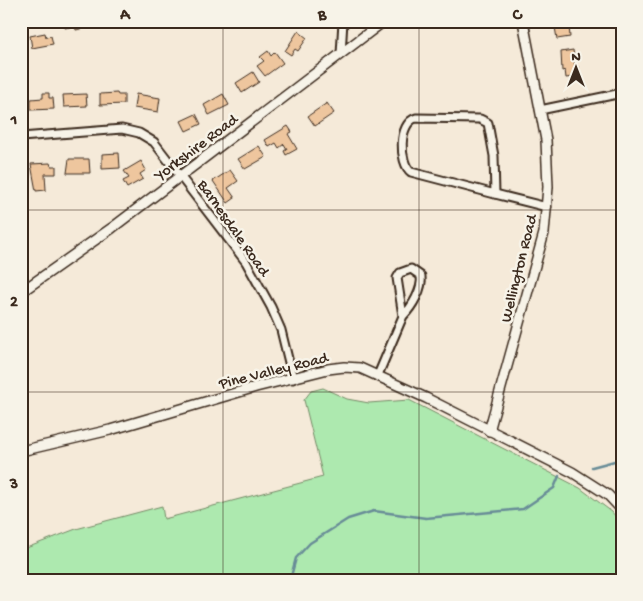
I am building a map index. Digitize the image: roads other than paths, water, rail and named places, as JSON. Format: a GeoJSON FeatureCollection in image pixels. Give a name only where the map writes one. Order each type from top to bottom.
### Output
{"type":"FeatureCollection","features":[{"type":"Feature","properties":{"kind":"street"},"geometry":{"type":"LineString","coordinates":[[342,54],[343,21]]}},
{"type":"Feature","properties":{"kind":"street","name":"Yorkshire Road"},"geometry":{"type":"LineString","coordinates":[[21,292],[182,175],[384,21]]}},
{"type":"Feature","properties":{"kind":"street","name":"Wellington Road"},"geometry":{"type":"LineString","coordinates":[[489,431],[544,233],[548,187],[547,159],[540,110],[524,21]]}},
{"type":"Feature","properties":{"kind":"street"},"geometry":{"type":"LineString","coordinates":[[540,110],[622,93]]}},
{"type":"Feature","properties":{"kind":"street"},"geometry":{"type":"LineString","coordinates":[[495,194],[492,139],[490,128],[484,120],[416,118],[405,125],[404,162],[411,172],[495,194],[546,207]]}},
{"type":"Feature","properties":{"kind":"street","name":"Barnesdale Road"},"geometry":{"type":"LineString","coordinates":[[21,137],[114,129],[130,130],[154,142],[182,175],[242,256],[259,285],[280,330],[293,379]]}},
{"type":"Feature","properties":{"kind":"street"},"geometry":{"type":"LineString","coordinates":[[378,375],[403,316],[408,311],[422,282],[421,276],[411,269],[400,273],[397,278],[403,316]]}},
{"type":"Feature","properties":{"kind":"street","name":"Pine Valley Road"},"geometry":{"type":"LineString","coordinates":[[21,451],[110,430],[256,387],[344,367],[360,368],[378,375],[592,483],[622,510]]}},
{"type":"Feature","properties":{"kind":"waterway"},"geometry":{"type":"LineString","coordinates":[[592,467],[622,459]]}},
{"type":"Feature","properties":{"kind":"waterway"},"geometry":{"type":"LineString","coordinates":[[290,580],[296,558],[310,543],[348,519],[374,511],[426,518],[523,509],[554,488],[559,476]]}}]}
